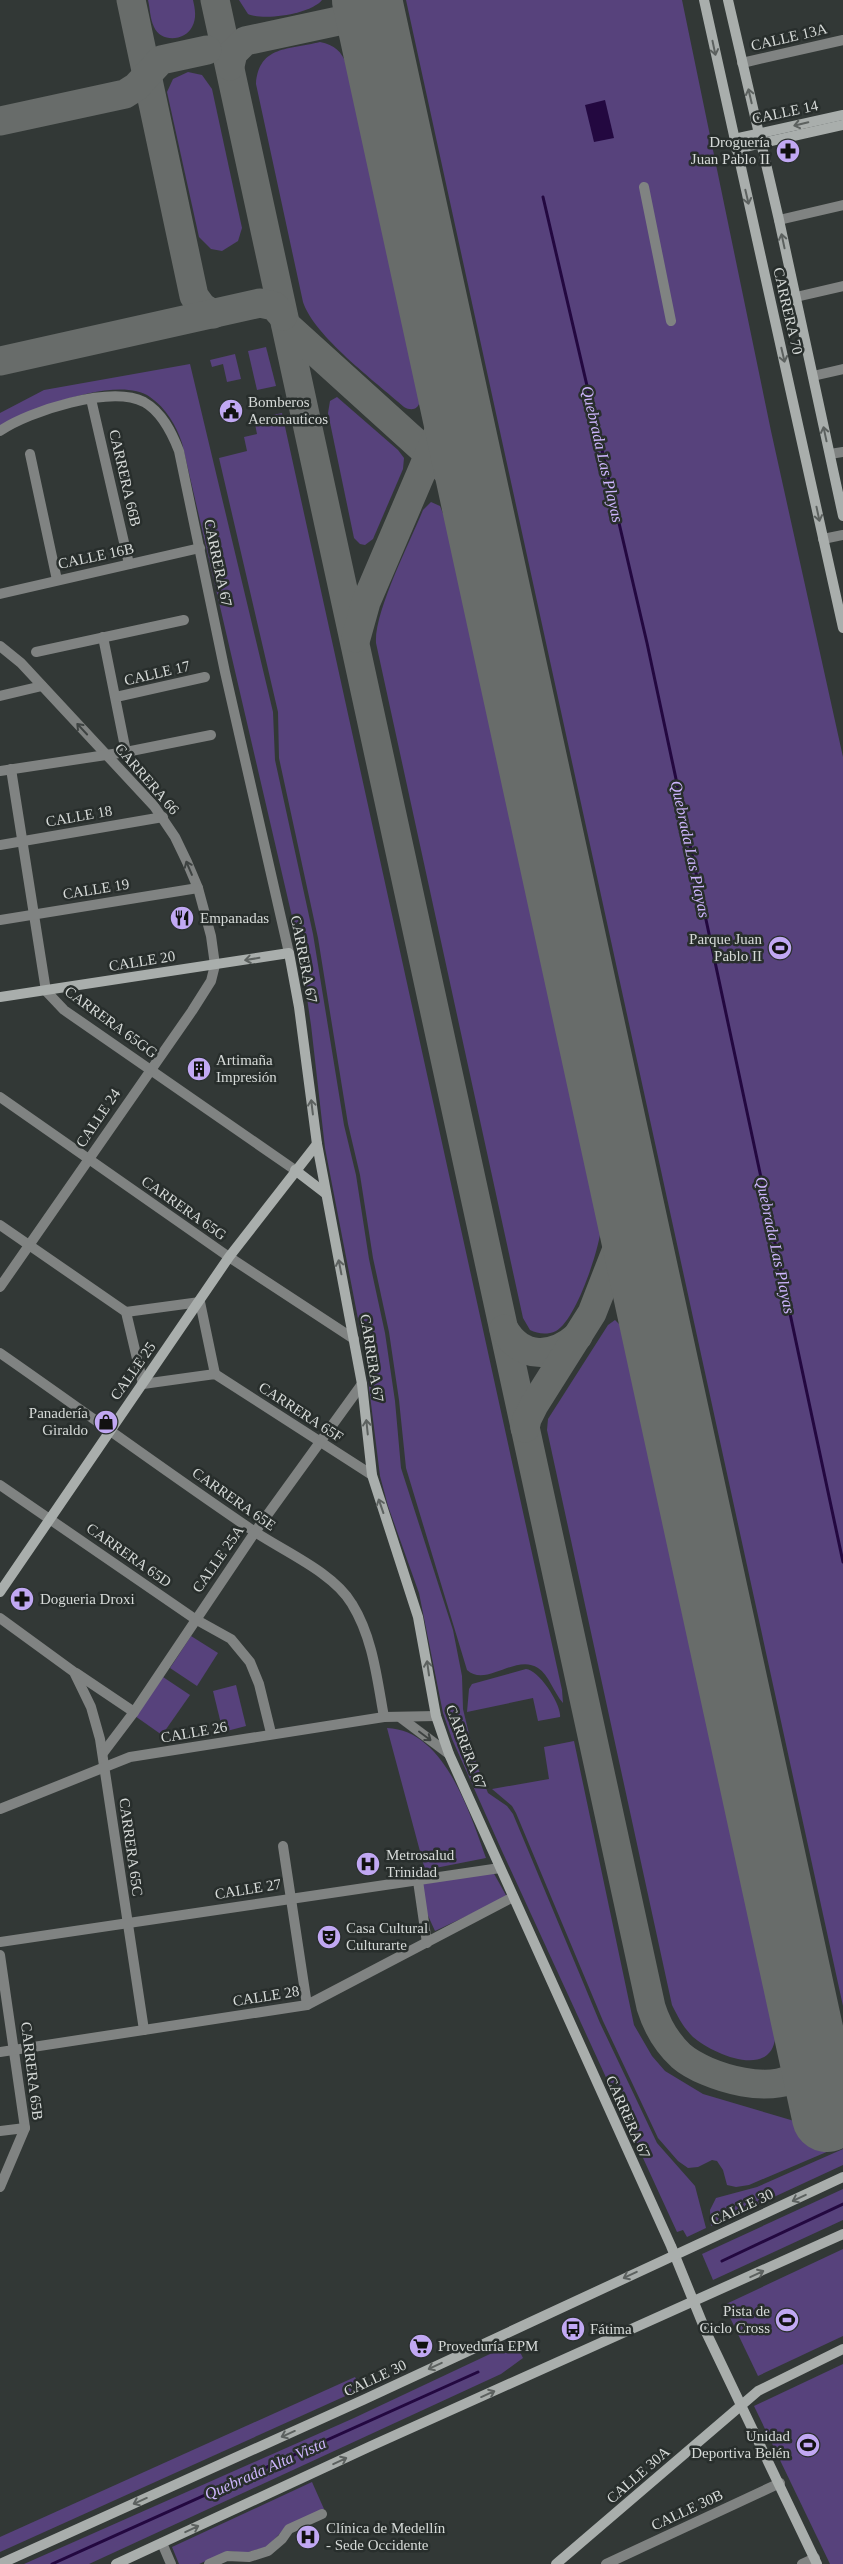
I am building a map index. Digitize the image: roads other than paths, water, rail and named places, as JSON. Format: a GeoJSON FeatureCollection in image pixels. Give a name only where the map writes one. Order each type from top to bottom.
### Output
{"type":"FeatureCollection","features":[{"type":"Feature","properties":{"kind":"street","name":"CARRERA 70"},"geometry":{"type":"LineString","coordinates":[[704,0],[843,628]]}},
{"type":"Feature","properties":{"kind":"street","name":"CARRERA 70"},"geometry":{"type":"LineString","coordinates":[[728,0],[779,220],[843,516]]}},
{"type":"Feature","properties":{"kind":"street","name":"CALLE 13A"},"geometry":{"type":"LineString","coordinates":[[742,63],[843,40]]}},
{"type":"Feature","properties":{"kind":"street","name":"CALLE 14"},"geometry":{"type":"LineString","coordinates":[[735,144],[843,115]]}},
{"type":"Feature","properties":{"kind":"street","name":"CALLE 14"},"geometry":{"type":"LineString","coordinates":[[760,138],[843,125]]}},
{"type":"Feature","properties":{"kind":"street"},"geometry":{"type":"LineString","coordinates":[[644,187],[671,321]]}},
{"type":"Feature","properties":{"kind":"street"},"geometry":{"type":"LineString","coordinates":[[779,220],[843,206]]}},
{"type":"Feature","properties":{"kind":"street"},"geometry":{"type":"LineString","coordinates":[[796,297],[843,286]]}},
{"type":"Feature","properties":{"kind":"street"},"geometry":{"type":"LineString","coordinates":[[813,376],[843,369]]}},
{"type":"Feature","properties":{"kind":"street","name":"CARRERA 67"},"geometry":{"type":"LineString","coordinates":[[91,399],[128,397],[144,402],[169,426],[179,451],[238,730],[289,953],[299,1007],[317,1144],[362,1384],[372,1475],[418,1617],[436,1716],[449,1754],[674,2254]]}},
{"type":"Feature","properties":{"kind":"street"},"geometry":{"type":"LineString","coordinates":[[0,431],[17,419],[71,401],[91,399]]}},
{"type":"Feature","properties":{"kind":"street","name":"CARRERA 66B"},"geometry":{"type":"LineString","coordinates":[[91,399],[129,564]]}},
{"type":"Feature","properties":{"kind":"street"},"geometry":{"type":"LineString","coordinates":[[830,454],[843,452]]}},
{"type":"Feature","properties":{"kind":"street"},"geometry":{"type":"LineString","coordinates":[[30,454],[57,580]]}},
{"type":"Feature","properties":{"kind":"street"},"geometry":{"type":"LineString","coordinates":[[824,539],[843,535]]}},
{"type":"Feature","properties":{"kind":"street","name":"CALLE 16B"},"geometry":{"type":"LineString","coordinates":[[0,594],[200,548]]}},
{"type":"Feature","properties":{"kind":"street"},"geometry":{"type":"LineString","coordinates":[[36,652],[184,620]]}},
{"type":"Feature","properties":{"kind":"street"},"geometry":{"type":"LineString","coordinates":[[103,637],[126,752]]}},
{"type":"Feature","properties":{"kind":"street","name":"CARRERA 66"},"geometry":{"type":"LineString","coordinates":[[0,646],[22,663],[163,817],[187,862],[198,888],[211,936],[216,965]]}},
{"type":"Feature","properties":{"kind":"street","name":"CALLE 17"},"geometry":{"type":"LineString","coordinates":[[116,697],[204,677]]}},
{"type":"Feature","properties":{"kind":"street"},"geometry":{"type":"LineString","coordinates":[[0,696],[42,686]]}},
{"type":"Feature","properties":{"kind":"street"},"geometry":{"type":"LineString","coordinates":[[0,770],[126,752],[211,735]]}},
{"type":"Feature","properties":{"kind":"street","name":"CARRERA 65GG"},"geometry":{"type":"LineString","coordinates":[[11,769],[46,991],[64,1010],[295,1170]]}},
{"type":"Feature","properties":{"kind":"street","name":"CALLE 18"},"geometry":{"type":"LineString","coordinates":[[0,845],[163,817]]}},
{"type":"Feature","properties":{"kind":"street","name":"CALLE 19"},"geometry":{"type":"LineString","coordinates":[[0,920],[198,888]]}},
{"type":"Feature","properties":{"kind":"street","name":"CALLE 20"},"geometry":{"type":"LineString","coordinates":[[0,997],[289,953]]}},
{"type":"Feature","properties":{"kind":"street","name":"CALLE 24"},"geometry":{"type":"LineString","coordinates":[[0,1287],[192,1011],[210,981],[216,965]]}},
{"type":"Feature","properties":{"kind":"street","name":"CARRERA 65G"},"geometry":{"type":"LineString","coordinates":[[0,1098],[229,1258],[354,1339]]}},
{"type":"Feature","properties":{"kind":"street","name":"CALLE 25"},"geometry":{"type":"LineString","coordinates":[[0,1592],[229,1258],[295,1170],[317,1144]]}},
{"type":"Feature","properties":{"kind":"street"},"geometry":{"type":"LineString","coordinates":[[295,1170],[326,1193]]}},
{"type":"Feature","properties":{"kind":"street"},"geometry":{"type":"LineString","coordinates":[[0,1226],[126,1312],[200,1302],[215,1374],[143,1384],[126,1312]]}},
{"type":"Feature","properties":{"kind":"street","name":"CARRERA 65E"},"geometry":{"type":"LineString","coordinates":[[0,1353],[255,1532],[324,1576],[352,1602],[369,1642],[384,1716]]}},
{"type":"Feature","properties":{"kind":"street","name":"CARRERA 65F"},"geometry":{"type":"LineString","coordinates":[[215,1374],[372,1475]]}},
{"type":"Feature","properties":{"kind":"street","name":"CALLE 25A"},"geometry":{"type":"LineString","coordinates":[[103,1753],[134,1712],[195,1619],[318,1442],[362,1384]]}},
{"type":"Feature","properties":{"kind":"street","name":"CARRERA 65D"},"geometry":{"type":"LineString","coordinates":[[0,1485],[195,1619],[231,1639],[250,1662],[259,1684],[270,1733]]}},
{"type":"Feature","properties":{"kind":"street","name":"CARRERA 65C"},"geometry":{"type":"LineString","coordinates":[[0,1618],[74,1672],[134,1712]]}},
{"type":"Feature","properties":{"kind":"street","name":"CARRERA 65C"},"geometry":{"type":"LineString","coordinates":[[74,1672],[91,1707],[103,1753],[144,2030]]}},
{"type":"Feature","properties":{"kind":"street","name":"CALLE 26"},"geometry":{"type":"LineString","coordinates":[[0,1809],[130,1757],[384,1716],[401,1718],[436,1716]]}},
{"type":"Feature","properties":{"kind":"street"},"geometry":{"type":"LineString","coordinates":[[401,1718],[449,1754]]}},
{"type":"Feature","properties":{"kind":"street"},"geometry":{"type":"LineString","coordinates":[[283,1846],[306,2005]]}},
{"type":"Feature","properties":{"kind":"street","name":"CALLE 27"},"geometry":{"type":"LineString","coordinates":[[0,1942],[500,1868]]}},
{"type":"Feature","properties":{"kind":"street"},"geometry":{"type":"LineString","coordinates":[[418,1881],[427,1943]]}},
{"type":"Feature","properties":{"kind":"street","name":"CALLE 28"},"geometry":{"type":"LineString","coordinates":[[0,2052],[306,2005],[513,1897]]}},
{"type":"Feature","properties":{"kind":"street","name":"CARRERA 65B"},"geometry":{"type":"LineString","coordinates":[[0,1955],[25,2128],[0,2187]]}},
{"type":"Feature","properties":{"kind":"street"},"geometry":{"type":"LineString","coordinates":[[0,2131],[25,2128]]}},
{"type":"Feature","properties":{"kind":"street","name":"CALLE 30"},"geometry":{"type":"LineString","coordinates":[[0,2564],[363,2400],[843,2177]]}},
{"type":"Feature","properties":{"kind":"street"},"geometry":{"type":"LineString","coordinates":[[116,2564],[371,2446],[843,2234]]}},
{"type":"Feature","properties":{"kind":"street"},"geometry":{"type":"LineString","coordinates":[[674,2254],[694,2302],[816,2561],[802,2564]]}},
{"type":"Feature","properties":{"kind":"street","name":"CALLE 30A"},"geometry":{"type":"LineString","coordinates":[[559,2563],[758,2391],[843,2349]]}},
{"type":"Feature","properties":{"kind":"street","name":"CALLE 30B"},"geometry":{"type":"LineString","coordinates":[[606,2564],[780,2483]]}},
{"type":"Feature","properties":{"kind":"street"},"geometry":{"type":"LineString","coordinates":[[209,2564],[227,2556],[249,2557],[268,2551],[278,2543],[289,2529],[322,2514]]}},
{"type":"Feature","properties":{"kind":"street"},"geometry":{"type":"LineString","coordinates":[[162,2543],[171,2564]]}},
{"type":"Feature","properties":{"kind":"waterway","name":"Quebrada Las Playas"},"geometry":{"type":"LineString","coordinates":[[543,197],[647,643],[843,1562]]}},
{"type":"Feature","properties":{"kind":"waterway","name":"Quebrada Alta Vista"},"geometry":{"type":"LineString","coordinates":[[722,2261],[843,2204]]}},
{"type":"Feature","properties":{"kind":"waterway","name":"Quebrada Alta Vista"},"geometry":{"type":"LineString","coordinates":[[52,2564],[478,2372]]}},
{"type":"Feature","properties":{"kind":"place","name":"Droguería Juan Pablo II"},"geometry":{"type":"Point","coordinates":[788,151]}},
{"type":"Feature","properties":{"kind":"place","name":"Bomberos Aeronauticos"},"geometry":{"type":"Point","coordinates":[231,411]}},
{"type":"Feature","properties":{"kind":"place","name":"Empanadas"},"geometry":{"type":"Point","coordinates":[182,918]}},
{"type":"Feature","properties":{"kind":"place","name":"Parque Juan Pablo II"},"geometry":{"type":"Point","coordinates":[780,948]}},
{"type":"Feature","properties":{"kind":"place","name":"Artimaña Impresión"},"geometry":{"type":"Point","coordinates":[199,1069]}},
{"type":"Feature","properties":{"kind":"place","name":"Panadería Giraldo"},"geometry":{"type":"Point","coordinates":[106,1422]}},
{"type":"Feature","properties":{"kind":"place","name":"Dogueria Droxi"},"geometry":{"type":"Point","coordinates":[22,1599]}},
{"type":"Feature","properties":{"kind":"place","name":"Metrosalud Trinidad"},"geometry":{"type":"Point","coordinates":[368,1864]}},
{"type":"Feature","properties":{"kind":"place","name":"Casa Cultural Culturarte"},"geometry":{"type":"Point","coordinates":[329,1937]}},
{"type":"Feature","properties":{"kind":"place","name":"Pista de Ciclo Cross"},"geometry":{"type":"Point","coordinates":[787,2320]}},
{"type":"Feature","properties":{"kind":"place","name":"Fátima"},"geometry":{"type":"Point","coordinates":[573,2329]}},
{"type":"Feature","properties":{"kind":"place","name":"Proveduría EPM"},"geometry":{"type":"Point","coordinates":[421,2346]}},
{"type":"Feature","properties":{"kind":"place","name":"Unidad Deportiva Belén"},"geometry":{"type":"Point","coordinates":[808,2445]}},
{"type":"Feature","properties":{"kind":"place","name":"Clínica de Medellín - Sede Occidente"},"geometry":{"type":"Point","coordinates":[308,2537]}}]}
